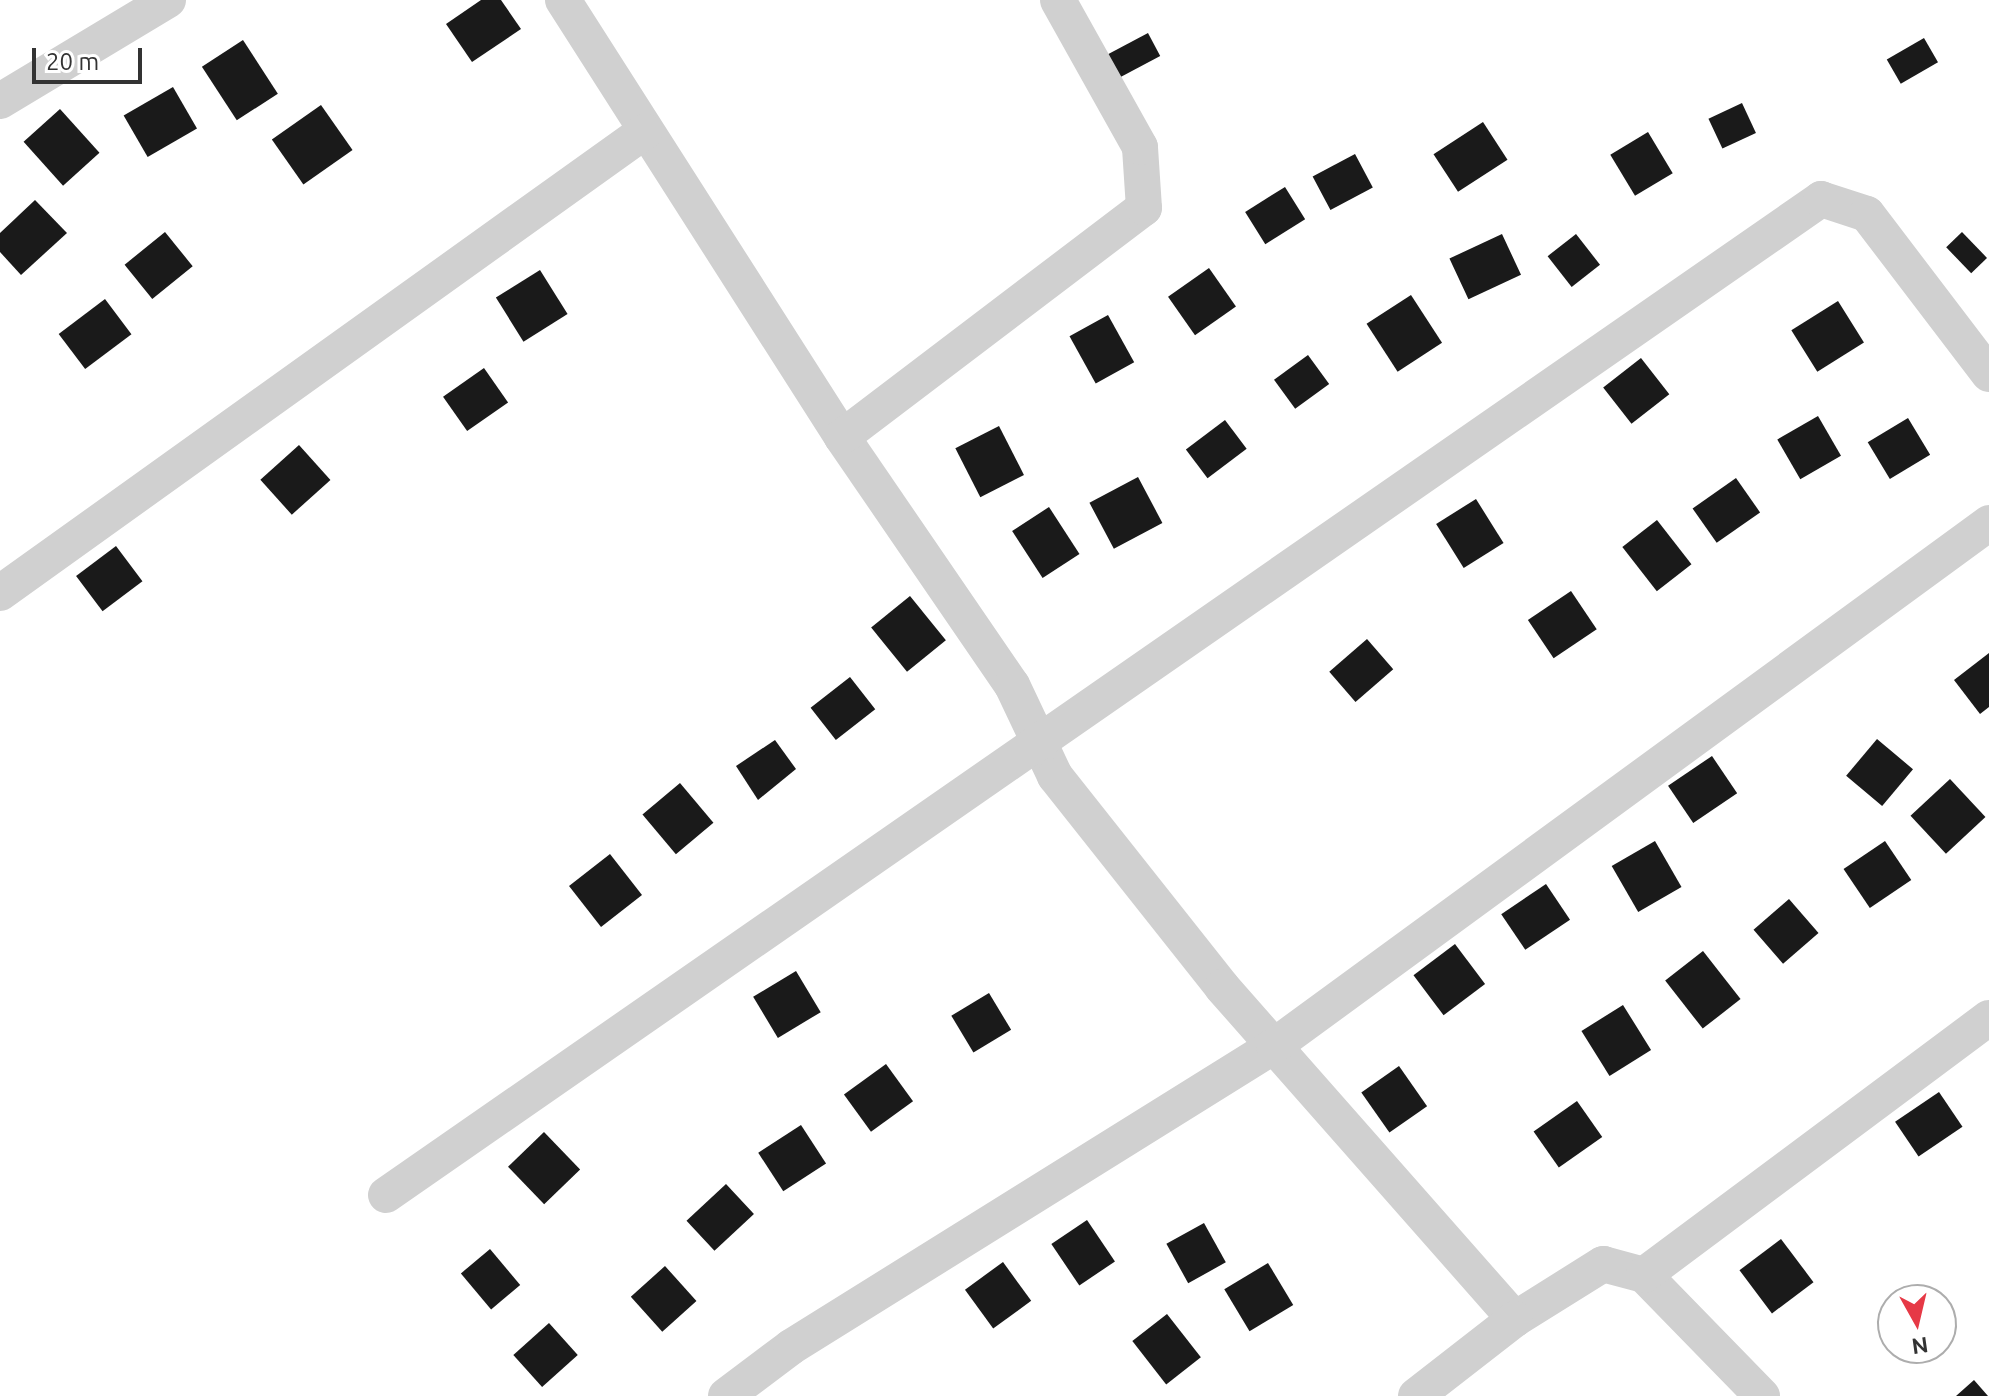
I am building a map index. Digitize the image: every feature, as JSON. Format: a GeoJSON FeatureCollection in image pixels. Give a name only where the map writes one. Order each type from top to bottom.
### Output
{"type":"FeatureCollection","features":[{"type":"Feature","properties":{"kind":"street"},"geometry":{"type":"LineString","coordinates":[[0,101],[168,0]]}},
{"type":"Feature","properties":{"kind":"street"},"geometry":{"type":"LineString","coordinates":[[563,0],[842,437],[1012,685],[1055,776],[1274,1046],[1515,1319]]}},
{"type":"Feature","properties":{"kind":"street"},"geometry":{"type":"LineString","coordinates":[[842,437],[1144,208],[1140,147],[1058,0]]}},
{"type":"Feature","properties":{"kind":"street"},"geometry":{"type":"LineString","coordinates":[[0,593],[645,131]]}},
{"type":"Feature","properties":{"kind":"street"},"geometry":{"type":"LineString","coordinates":[[386,1195],[1040,745],[1821,199],[1867,214],[1989,374]]}},
{"type":"Feature","properties":{"kind":"street"},"geometry":{"type":"LineString","coordinates":[[726,1396],[791,1347],[1274,1046],[1989,523]]}},
{"type":"Feature","properties":{"kind":"street"},"geometry":{"type":"LineString","coordinates":[[1644,1275],[1989,1018]]}},
{"type":"Feature","properties":{"kind":"street"},"geometry":{"type":"LineString","coordinates":[[1416,1396],[1515,1319],[1603,1264],[1644,1275],[1762,1396]]}},
{"type":"Feature","properties":{"kind":"building"},"geometry":{"type":"Polygon","coordinates":[[[481,0],[501,0],[521,29],[472,62],[446,24],[481,0]]]}},
{"type":"Feature","properties":{"kind":"building"},"geometry":{"type":"Polygon","coordinates":[[[1148,33],[1160,56],[1118,78],[1106,56],[1148,33]]]}},
{"type":"Feature","properties":{"kind":"building"},"geometry":{"type":"Polygon","coordinates":[[[1924,38],[1938,62],[1901,84],[1887,60],[1924,38]]]}},
{"type":"Feature","properties":{"kind":"building"},"geometry":{"type":"Polygon","coordinates":[[[243,40],[278,94],[237,120],[202,67],[243,40]]]}},
{"type":"Feature","properties":{"kind":"building"},"geometry":{"type":"Polygon","coordinates":[[[173,87],[197,129],[148,157],[124,116],[173,87]]]}},
{"type":"Feature","properties":{"kind":"building"},"geometry":{"type":"Polygon","coordinates":[[[1742,103],[1756,133],[1722,149],[1708,119],[1742,103]]]}},
{"type":"Feature","properties":{"kind":"building"},"geometry":{"type":"Polygon","coordinates":[[[321,105],[353,150],[303,184],[272,139],[321,105]]]}},
{"type":"Feature","properties":{"kind":"building"},"geometry":{"type":"Polygon","coordinates":[[[60,109],[99,153],[63,186],[24,142],[60,109]]]}},
{"type":"Feature","properties":{"kind":"building"},"geometry":{"type":"Polygon","coordinates":[[[1483,122],[1508,160],[1458,192],[1434,154],[1483,122]]]}},
{"type":"Feature","properties":{"kind":"building"},"geometry":{"type":"Polygon","coordinates":[[[1648,132],[1673,173],[1635,196],[1610,155],[1648,132]]]}},
{"type":"Feature","properties":{"kind":"building"},"geometry":{"type":"Polygon","coordinates":[[[1355,154],[1373,188],[1330,210],[1313,177],[1355,154]]]}},
{"type":"Feature","properties":{"kind":"building"},"geometry":{"type":"Polygon","coordinates":[[[1285,187],[1305,219],[1265,244],[1245,212],[1285,187]]]}},
{"type":"Feature","properties":{"kind":"building"},"geometry":{"type":"Polygon","coordinates":[[[35,200],[67,233],[21,275],[0,252],[0,233],[35,200]]]}},
{"type":"Feature","properties":{"kind":"building"},"geometry":{"type":"Polygon","coordinates":[[[165,232],[193,266],[152,299],[125,265],[165,232]]]}},
{"type":"Feature","properties":{"kind":"building"},"geometry":{"type":"Polygon","coordinates":[[[1962,232],[1987,258],[1971,273],[1946,247],[1962,232]]]}},
{"type":"Feature","properties":{"kind":"building"},"geometry":{"type":"Polygon","coordinates":[[[1502,234],[1521,275],[1468,299],[1449,259],[1502,234]]]}},
{"type":"Feature","properties":{"kind":"building"},"geometry":{"type":"Polygon","coordinates":[[[1576,234],[1600,265],[1572,287],[1548,256],[1576,234]]]}},
{"type":"Feature","properties":{"kind":"building"},"geometry":{"type":"Polygon","coordinates":[[[1209,268],[1236,307],[1195,335],[1168,297],[1209,268]]]}},
{"type":"Feature","properties":{"kind":"building"},"geometry":{"type":"Polygon","coordinates":[[[540,270],[568,314],[523,342],[496,298],[540,270]]]}},
{"type":"Feature","properties":{"kind":"building"},"geometry":{"type":"Polygon","coordinates":[[[1411,295],[1442,343],[1398,372],[1367,324],[1411,295]]]}},
{"type":"Feature","properties":{"kind":"building"},"geometry":{"type":"Polygon","coordinates":[[[105,299],[131,334],[85,369],[59,334],[105,299]]]}},
{"type":"Feature","properties":{"kind":"building"},"geometry":{"type":"Polygon","coordinates":[[[1838,301],[1864,343],[1817,372],[1791,330],[1838,301]]]}},
{"type":"Feature","properties":{"kind":"building"},"geometry":{"type":"Polygon","coordinates":[[[1108,315],[1134,362],[1096,384],[1070,336],[1108,315]]]}},
{"type":"Feature","properties":{"kind":"building"},"geometry":{"type":"Polygon","coordinates":[[[1308,355],[1329,384],[1295,409],[1274,380],[1308,355]]]}},
{"type":"Feature","properties":{"kind":"building"},"geometry":{"type":"Polygon","coordinates":[[[1641,358],[1669,394],[1631,424],[1603,388],[1641,358]]]}},
{"type":"Feature","properties":{"kind":"building"},"geometry":{"type":"Polygon","coordinates":[[[484,368],[508,402],[467,431],[443,397],[484,368]]]}},
{"type":"Feature","properties":{"kind":"building"},"geometry":{"type":"Polygon","coordinates":[[[1818,416],[1841,456],[1800,479],[1777,440],[1818,416]]]}},
{"type":"Feature","properties":{"kind":"building"},"geometry":{"type":"Polygon","coordinates":[[[1908,418],[1930,455],[1890,479],[1868,442],[1908,418]]]}},
{"type":"Feature","properties":{"kind":"building"},"geometry":{"type":"Polygon","coordinates":[[[1225,420],[1247,449],[1208,478],[1186,449],[1225,420]]]}},
{"type":"Feature","properties":{"kind":"building"},"geometry":{"type":"Polygon","coordinates":[[[999,426],[1024,475],[980,497],[955,448],[999,426]]]}},
{"type":"Feature","properties":{"kind":"building"},"geometry":{"type":"Polygon","coordinates":[[[299,445],[330,480],[292,515],[260,480],[299,445]]]}},
{"type":"Feature","properties":{"kind":"building"},"geometry":{"type":"Polygon","coordinates":[[[1138,477],[1162,523],[1114,549],[1089,503],[1138,477]]]}},
{"type":"Feature","properties":{"kind":"building"},"geometry":{"type":"Polygon","coordinates":[[[1736,478],[1760,512],[1717,543],[1693,508],[1736,478]]]}},
{"type":"Feature","properties":{"kind":"building"},"geometry":{"type":"Polygon","coordinates":[[[1476,499],[1504,543],[1464,568],[1436,524],[1476,499]]]}},
{"type":"Feature","properties":{"kind":"building"},"geometry":{"type":"Polygon","coordinates":[[[1049,507],[1079,554],[1043,578],[1012,531],[1049,507]]]}},
{"type":"Feature","properties":{"kind":"building"},"geometry":{"type":"Polygon","coordinates":[[[1657,520],[1691,564],[1657,591],[1622,547],[1657,520]]]}},
{"type":"Feature","properties":{"kind":"building"},"geometry":{"type":"Polygon","coordinates":[[[116,546],[142,581],[103,611],[76,576],[116,546]]]}},
{"type":"Feature","properties":{"kind":"building"},"geometry":{"type":"Polygon","coordinates":[[[1571,591],[1597,629],[1554,658],[1528,620],[1571,591]]]}},
{"type":"Feature","properties":{"kind":"building"},"geometry":{"type":"Polygon","coordinates":[[[910,596],[946,640],[907,672],[871,627],[910,596]]]}},
{"type":"Feature","properties":{"kind":"building"},"geometry":{"type":"Polygon","coordinates":[[[1367,639],[1393,669],[1356,702],[1329,672],[1367,639]]]}},
{"type":"Feature","properties":{"kind":"building"},"geometry":{"type":"Polygon","coordinates":[[[1989,653],[1989,707],[1980,714],[1954,680],[1989,653]]]}},
{"type":"Feature","properties":{"kind":"building"},"geometry":{"type":"Polygon","coordinates":[[[850,677],[875,709],[836,740],[811,708],[850,677]]]}},
{"type":"Feature","properties":{"kind":"building"},"geometry":{"type":"Polygon","coordinates":[[[1877,739],[1913,769],[1882,806],[1846,776],[1877,739]]]}},
{"type":"Feature","properties":{"kind":"building"},"geometry":{"type":"Polygon","coordinates":[[[775,740],[796,769],[758,800],[736,766],[775,740]]]}},
{"type":"Feature","properties":{"kind":"building"},"geometry":{"type":"Polygon","coordinates":[[[1712,756],[1737,793],[1693,823],[1668,786],[1712,756]]]}},
{"type":"Feature","properties":{"kind":"building"},"geometry":{"type":"Polygon","coordinates":[[[1950,779],[1985,817],[1946,854],[1911,816],[1950,779]]]}},
{"type":"Feature","properties":{"kind":"building"},"geometry":{"type":"Polygon","coordinates":[[[680,783],[713,823],[676,854],[642,814],[680,783]]]}},
{"type":"Feature","properties":{"kind":"building"},"geometry":{"type":"Polygon","coordinates":[[[1655,841],[1682,887],[1638,912],[1612,866],[1655,841]]]}},
{"type":"Feature","properties":{"kind":"building"},"geometry":{"type":"Polygon","coordinates":[[[1885,841],[1911,880],[1870,908],[1844,869],[1885,841]]]}},
{"type":"Feature","properties":{"kind":"building"},"geometry":{"type":"Polygon","coordinates":[[[610,854],[642,895],[601,927],[569,886],[610,854]]]}},
{"type":"Feature","properties":{"kind":"building"},"geometry":{"type":"Polygon","coordinates":[[[1546,884],[1570,920],[1525,950],[1501,914],[1546,884]]]}},
{"type":"Feature","properties":{"kind":"building"},"geometry":{"type":"Polygon","coordinates":[[[1789,899],[1819,933],[1783,964],[1754,930],[1789,899]]]}},
{"type":"Feature","properties":{"kind":"building"},"geometry":{"type":"Polygon","coordinates":[[[1455,944],[1485,984],[1444,1015],[1413,975],[1455,944]]]}},
{"type":"Feature","properties":{"kind":"building"},"geometry":{"type":"Polygon","coordinates":[[[1703,951],[1741,999],[1703,1029],[1665,981],[1703,951]]]}},
{"type":"Feature","properties":{"kind":"building"},"geometry":{"type":"Polygon","coordinates":[[[796,971],[821,1012],[778,1038],[753,997],[796,971]]]}},
{"type":"Feature","properties":{"kind":"building"},"geometry":{"type":"Polygon","coordinates":[[[989,993],[1011,1030],[973,1053],[951,1016],[989,993]]]}},
{"type":"Feature","properties":{"kind":"building"},"geometry":{"type":"Polygon","coordinates":[[[1623,1005],[1651,1050],[1610,1076],[1581,1031],[1623,1005]]]}},
{"type":"Feature","properties":{"kind":"building"},"geometry":{"type":"Polygon","coordinates":[[[886,1064],[913,1101],[871,1132],[844,1095],[886,1064]]]}},
{"type":"Feature","properties":{"kind":"building"},"geometry":{"type":"Polygon","coordinates":[[[1399,1066],[1427,1106],[1389,1133],[1361,1092],[1399,1066]]]}},
{"type":"Feature","properties":{"kind":"building"},"geometry":{"type":"Polygon","coordinates":[[[1939,1092],[1962,1127],[1919,1156],[1895,1122],[1939,1092]]]}},
{"type":"Feature","properties":{"kind":"building"},"geometry":{"type":"Polygon","coordinates":[[[1577,1101],[1602,1137],[1559,1167],[1534,1131],[1577,1101]]]}},
{"type":"Feature","properties":{"kind":"building"},"geometry":{"type":"Polygon","coordinates":[[[801,1125],[826,1164],[783,1191],[758,1153],[801,1125]]]}},
{"type":"Feature","properties":{"kind":"building"},"geometry":{"type":"Polygon","coordinates":[[[544,1132],[580,1169],[544,1204],[508,1167],[544,1132]]]}},
{"type":"Feature","properties":{"kind":"building"},"geometry":{"type":"Polygon","coordinates":[[[726,1184],[754,1214],[714,1251],[687,1221],[726,1184]]]}},
{"type":"Feature","properties":{"kind":"building"},"geometry":{"type":"Polygon","coordinates":[[[1087,1220],[1115,1261],[1079,1285],[1051,1244],[1087,1220]]]}},
{"type":"Feature","properties":{"kind":"building"},"geometry":{"type":"Polygon","coordinates":[[[1204,1223],[1226,1262],[1188,1283],[1166,1244],[1204,1223]]]}},
{"type":"Feature","properties":{"kind":"building"},"geometry":{"type":"Polygon","coordinates":[[[1781,1239],[1813,1282],[1772,1313],[1739,1270],[1781,1239]]]}},
{"type":"Feature","properties":{"kind":"building"},"geometry":{"type":"Polygon","coordinates":[[[490,1249],[520,1285],[491,1309],[461,1273],[490,1249]]]}},
{"type":"Feature","properties":{"kind":"building"},"geometry":{"type":"Polygon","coordinates":[[[1003,1262],[1031,1301],[993,1328],[965,1290],[1003,1262]]]}},
{"type":"Feature","properties":{"kind":"building"},"geometry":{"type":"Polygon","coordinates":[[[1268,1263],[1293,1305],[1250,1331],[1224,1289],[1268,1263]]]}},
{"type":"Feature","properties":{"kind":"building"},"geometry":{"type":"Polygon","coordinates":[[[665,1266],[696,1301],[662,1332],[631,1297],[665,1266]]]}},
{"type":"Feature","properties":{"kind":"building"},"geometry":{"type":"Polygon","coordinates":[[[1167,1314],[1201,1357],[1166,1384],[1132,1341],[1167,1314]]]}},
{"type":"Feature","properties":{"kind":"building"},"geometry":{"type":"Polygon","coordinates":[[[549,1323],[578,1355],[542,1387],[513,1355],[549,1323]]]}},
{"type":"Feature","properties":{"kind":"building"},"geometry":{"type":"Polygon","coordinates":[[[1974,1380],[1988,1396],[1956,1396],[1974,1380]]]}}]}
